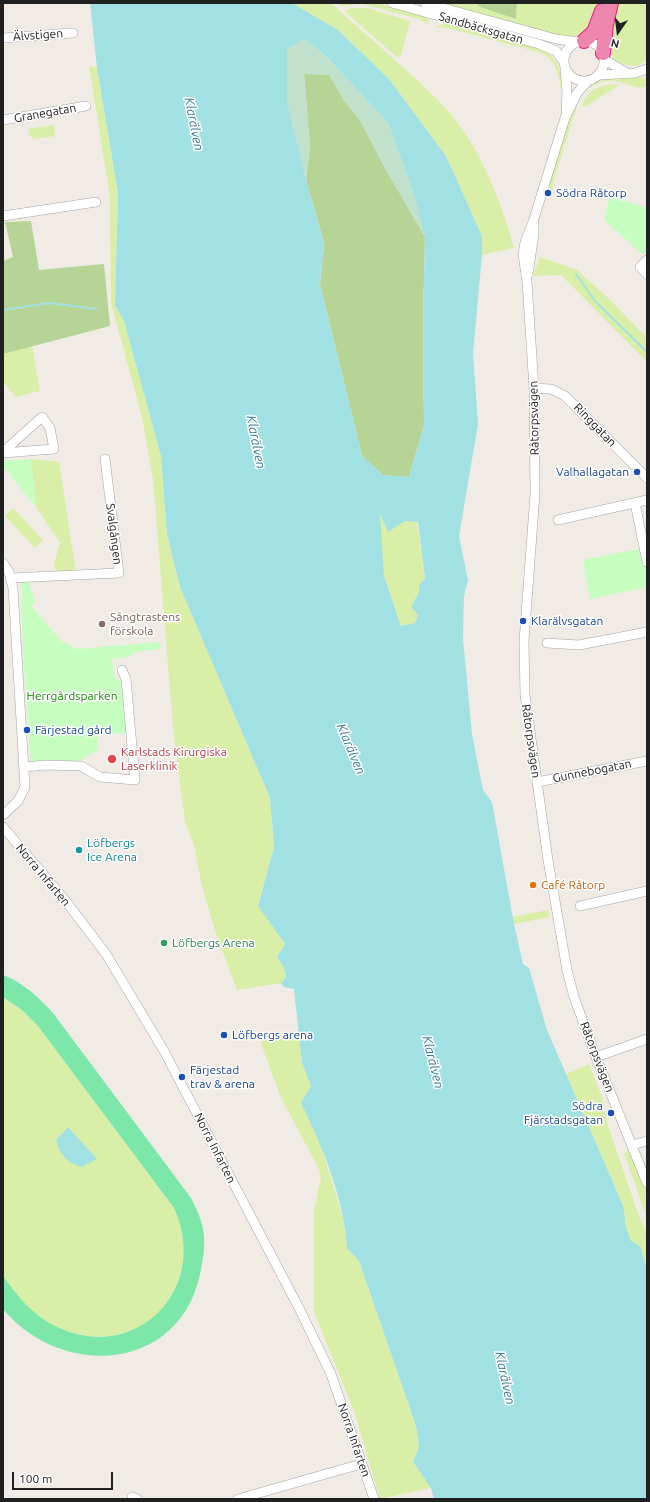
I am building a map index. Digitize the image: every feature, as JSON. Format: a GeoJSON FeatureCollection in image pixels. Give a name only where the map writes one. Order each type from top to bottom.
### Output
{"type":"FeatureCollection","features":[{"type":"Feature","properties":{"kind":"highway"},"geometry":{"type":"LineString","coordinates":[[581,41],[590,36],[597,27],[604,3]]}},
{"type":"Feature","properties":{"kind":"highway"},"geometry":{"type":"LineString","coordinates":[[604,56],[606,24],[611,3]]}},
{"type":"Feature","properties":{"kind":"street","name":"Sandbäcksgatan"},"geometry":{"type":"LineString","coordinates":[[392,3],[539,44],[556,51],[564,66]]}},
{"type":"Feature","properties":{"kind":"street","name":"Sandbäcksgatan"},"geometry":{"type":"LineString","coordinates":[[425,3],[556,39],[581,41]]}},
{"type":"Feature","properties":{"kind":"street","name":"Älvstigen"},"geometry":{"type":"LineString","coordinates":[[3,38],[74,33]]}},
{"type":"Feature","properties":{"kind":"street"},"geometry":{"type":"LineString","coordinates":[[565,118],[567,91],[564,66],[567,50],[581,41],[595,44],[604,56],[627,72]]}},
{"type":"Feature","properties":{"kind":"street"},"geometry":{"type":"LineString","coordinates":[[600,75],[604,65],[604,56]]}},
{"type":"Feature","properties":{"kind":"street"},"geometry":{"type":"LineString","coordinates":[[564,66],[574,79],[588,82]]}},
{"type":"Feature","properties":{"kind":"street"},"geometry":{"type":"LineString","coordinates":[[565,118],[576,93],[588,82],[600,75],[627,72],[635,73],[647,69]]}},
{"type":"Feature","properties":{"kind":"street","name":"Granegatan"},"geometry":{"type":"LineString","coordinates":[[3,120],[86,106]]}},
{"type":"Feature","properties":{"kind":"street","name":"Råtorpsvägen"},"geometry":{"type":"LineString","coordinates":[[565,118],[533,222],[525,242],[523,254],[527,282],[534,388],[535,494],[527,590],[524,669],[530,738],[553,896],[567,970],[574,997],[596,1057],[647,1183]]}},
{"type":"Feature","properties":{"kind":"street"},"geometry":{"type":"LineString","coordinates":[[3,216],[96,202]]}},
{"type":"Feature","properties":{"kind":"street"},"geometry":{"type":"LineString","coordinates":[[647,260],[640,267],[647,274]]}},
{"type":"Feature","properties":{"kind":"street","name":"Ringgatan"},"geometry":{"type":"LineString","coordinates":[[534,388],[551,389],[565,396],[647,478]]}},
{"type":"Feature","properties":{"kind":"street"},"geometry":{"type":"LineString","coordinates":[[42,418],[50,428],[54,450],[3,452],[42,418]]}},
{"type":"Feature","properties":{"kind":"street","name":"Svalgången"},"geometry":{"type":"LineString","coordinates":[[11,578],[119,573],[105,459]]}},
{"type":"Feature","properties":{"kind":"street"},"geometry":{"type":"LineString","coordinates":[[558,520],[647,500]]}},
{"type":"Feature","properties":{"kind":"street"},"geometry":{"type":"LineString","coordinates":[[635,503],[647,562]]}},
{"type":"Feature","properties":{"kind":"street"},"geometry":{"type":"LineString","coordinates":[[3,563],[11,578],[25,768],[25,787],[22,796],[3,815]]}},
{"type":"Feature","properties":{"kind":"street"},"geometry":{"type":"LineString","coordinates":[[547,643],[579,645],[647,632]]}},
{"type":"Feature","properties":{"kind":"street"},"geometry":{"type":"LineString","coordinates":[[25,768],[45,765],[81,766],[100,777],[135,780],[126,679],[122,670]]}},
{"type":"Feature","properties":{"kind":"street","name":"Gunnebogatan"},"geometry":{"type":"LineString","coordinates":[[537,782],[647,761]]}},
{"type":"Feature","properties":{"kind":"street","name":"Norra Infarten"},"geometry":{"type":"LineString","coordinates":[[3,827],[65,900],[106,954],[164,1051],[299,1308],[331,1374],[374,1499]]}},
{"type":"Feature","properties":{"kind":"street"},"geometry":{"type":"LineString","coordinates":[[580,906],[647,891]]}},
{"type":"Feature","properties":{"kind":"street"},"geometry":{"type":"LineString","coordinates":[[596,1057],[647,1039]]}},
{"type":"Feature","properties":{"kind":"street"},"geometry":{"type":"LineString","coordinates":[[632,1145],[647,1141]]}},
{"type":"Feature","properties":{"kind":"street"},"geometry":{"type":"LineString","coordinates":[[238,1499],[361,1464]]}},
{"type":"Feature","properties":{"kind":"green space"},"geometry":{"type":"Polygon","coordinates":[[[292,3],[331,3],[441,103],[465,134],[486,171],[509,229],[514,248],[482,255],[482,236],[446,156],[389,79],[338,30],[292,3]]]}},
{"type":"Feature","properties":{"kind":"green space"},"geometry":{"type":"Polygon","coordinates":[[[337,3],[377,3],[426,17],[430,25],[419,19],[362,4],[341,6],[337,3]]]}},
{"type":"Feature","properties":{"kind":"green space"},"geometry":{"type":"Polygon","coordinates":[[[437,3],[476,3],[480,7],[516,18],[517,3],[599,3],[593,25],[583,34],[573,36],[512,25],[437,3]]]}},
{"type":"Feature","properties":{"kind":"green space"},"geometry":{"type":"Polygon","coordinates":[[[476,3],[517,3],[516,19],[480,7],[476,3]]]}},
{"type":"Feature","properties":{"kind":"green space"},"geometry":{"type":"Polygon","coordinates":[[[616,3],[647,3],[647,59],[638,66],[624,64],[616,60],[611,53],[609,35],[616,3]]]}},
{"type":"Feature","properties":{"kind":"green space"},"geometry":{"type":"Polygon","coordinates":[[[351,8],[367,8],[410,21],[401,55],[398,58],[344,11],[351,8]]]}},
{"type":"Feature","properties":{"kind":"green space"},"geometry":{"type":"Polygon","coordinates":[[[446,23],[548,53],[556,61],[564,88],[561,88],[553,64],[547,56],[542,53],[448,28],[436,27],[446,23]]]}},
{"type":"Feature","properties":{"kind":"green space"},"geometry":{"type":"Polygon","coordinates":[[[304,39],[326,56],[388,123],[414,194],[425,237],[384,166],[360,120],[344,100],[329,75],[304,74],[310,148],[306,180],[287,100],[287,49],[304,39]]]}},
{"type":"Feature","properties":{"kind":"green space"},"geometry":{"type":"Polygon","coordinates":[[[89,66],[97,68],[118,193],[115,305],[124,321],[161,456],[167,534],[180,587],[270,798],[274,847],[258,905],[285,944],[277,957],[284,968],[286,977],[281,983],[237,990],[217,937],[202,887],[194,845],[185,822],[173,727],[153,479],[142,417],[111,303],[110,197],[89,66]]]}},
{"type":"Feature","properties":{"kind":"green space"},"geometry":{"type":"Polygon","coordinates":[[[304,73],[330,75],[344,100],[360,120],[384,166],[425,237],[423,321],[424,426],[409,477],[383,475],[362,456],[320,284],[324,243],[306,180],[310,148],[304,73]]]}},
{"type":"Feature","properties":{"kind":"green space"},"geometry":{"type":"Polygon","coordinates":[[[614,77],[642,78],[647,80],[647,86],[635,87],[621,82],[604,81],[594,85],[584,92],[589,85],[596,80],[614,77]]]}},
{"type":"Feature","properties":{"kind":"green space"},"geometry":{"type":"Polygon","coordinates":[[[611,84],[619,85],[585,107],[582,105],[587,96],[593,90],[601,86],[611,84]]]}},
{"type":"Feature","properties":{"kind":"green space"},"geometry":{"type":"Polygon","coordinates":[[[576,98],[579,99],[554,180],[552,192],[550,190],[550,179],[576,98]]]}},
{"type":"Feature","properties":{"kind":"green space"},"geometry":{"type":"Polygon","coordinates":[[[54,125],[55,136],[35,139],[30,136],[28,129],[54,125]]]}},
{"type":"Feature","properties":{"kind":"green space"},"geometry":{"type":"Polygon","coordinates":[[[610,196],[647,208],[647,251],[643,255],[604,220],[610,196]]]}},
{"type":"Feature","properties":{"kind":"green space"},"geometry":{"type":"Polygon","coordinates":[[[31,221],[39,270],[104,264],[110,326],[3,354],[3,261],[13,257],[5,222],[31,221]]]}},
{"type":"Feature","properties":{"kind":"green space"},"geometry":{"type":"Polygon","coordinates":[[[540,257],[577,270],[608,298],[647,338],[647,362],[561,275],[533,276],[540,257]]]}},
{"type":"Feature","properties":{"kind":"green space"},"geometry":{"type":"Polygon","coordinates":[[[32,346],[40,391],[16,397],[3,382],[3,354],[32,346]]]}},
{"type":"Feature","properties":{"kind":"green space"},"geometry":{"type":"Polygon","coordinates":[[[31,459],[59,462],[76,572],[56,573],[54,564],[60,543],[36,507],[31,459]]]}},
{"type":"Feature","properties":{"kind":"green space"},"geometry":{"type":"Polygon","coordinates":[[[31,459],[36,507],[3,466],[3,461],[31,459]]]}},
{"type":"Feature","properties":{"kind":"green space"},"geometry":{"type":"Polygon","coordinates":[[[13,508],[43,540],[35,548],[5,516],[13,508]]]}},
{"type":"Feature","properties":{"kind":"green space"},"geometry":{"type":"Polygon","coordinates":[[[379,513],[405,521],[417,522],[425,578],[419,585],[419,592],[412,607],[418,615],[415,623],[401,626],[384,576],[379,513]]]}},
{"type":"Feature","properties":{"kind":"green space"},"geometry":{"type":"Polygon","coordinates":[[[643,548],[647,568],[647,587],[590,599],[583,560],[643,548]]]}},
{"type":"Feature","properties":{"kind":"green space","name":"Herrgårdsparken"},"geometry":{"type":"Polygon","coordinates":[[[21,580],[28,580],[35,601],[32,607],[61,641],[77,649],[160,642],[161,649],[139,651],[128,657],[112,659],[115,679],[123,682],[129,733],[97,734],[97,750],[78,762],[31,764],[23,652],[21,580]]]}},
{"type":"Feature","properties":{"kind":"green space"},"geometry":{"type":"Polygon","coordinates":[[[548,910],[549,917],[514,924],[513,917],[548,910]]]}},
{"type":"Feature","properties":{"kind":"green space"},"geometry":{"type":"Polygon","coordinates":[[[3,975],[24,986],[53,1013],[191,1198],[200,1217],[204,1235],[203,1258],[200,1274],[188,1307],[169,1331],[144,1347],[115,1355],[85,1355],[55,1347],[27,1332],[3,1309],[3,1276],[32,1311],[55,1326],[85,1336],[113,1336],[138,1327],[159,1312],[174,1291],[182,1266],[183,1238],[174,1208],[38,1026],[22,1010],[3,997],[3,975]]]}},
{"type":"Feature","properties":{"kind":"green space"},"geometry":{"type":"Polygon","coordinates":[[[3,997],[22,1010],[38,1026],[174,1208],[181,1223],[185,1238],[184,1252],[181,1270],[174,1290],[163,1307],[149,1321],[133,1330],[115,1335],[95,1337],[75,1333],[55,1326],[32,1311],[3,1276],[3,997]]]}},
{"type":"Feature","properties":{"kind":"green space"},"geometry":{"type":"Polygon","coordinates":[[[299,1036],[302,1063],[311,1086],[320,1143],[345,1224],[347,1248],[359,1261],[416,1426],[419,1447],[413,1462],[431,1488],[380,1499],[354,1411],[314,1312],[314,1209],[321,1179],[319,1169],[281,1098],[260,1041],[299,1036]]]}},
{"type":"Feature","properties":{"kind":"green space"},"geometry":{"type":"Polygon","coordinates":[[[589,1064],[602,1097],[607,1122],[637,1211],[647,1233],[647,1269],[640,1246],[631,1241],[625,1224],[624,1208],[566,1074],[589,1064]]]}},
{"type":"Feature","properties":{"kind":"green space"},"geometry":{"type":"Polygon","coordinates":[[[630,1149],[647,1192],[647,1218],[624,1153],[630,1149]]]}},
{"type":"Feature","properties":{"kind":"water","name":"Klarälven"},"geometry":{"type":"Polygon","coordinates":[[[90,3],[292,3],[338,30],[389,79],[446,156],[482,236],[482,255],[473,353],[478,424],[459,536],[468,580],[464,596],[463,638],[472,734],[483,790],[492,802],[514,924],[523,964],[529,968],[547,1030],[624,1208],[625,1224],[631,1241],[640,1246],[647,1269],[647,1499],[434,1499],[431,1488],[413,1462],[419,1447],[416,1426],[359,1261],[347,1248],[342,1211],[337,1192],[324,1155],[301,1103],[311,1086],[302,1063],[294,989],[284,987],[281,983],[286,977],[284,968],[277,957],[285,944],[258,906],[274,847],[270,798],[180,587],[167,534],[161,456],[124,321],[115,305],[118,193],[97,68],[90,3]],[[304,39],[287,49],[287,100],[306,180],[324,243],[320,284],[362,456],[383,475],[409,477],[424,426],[423,321],[425,237],[414,194],[388,123],[326,56],[304,39]],[[380,514],[384,576],[401,626],[415,623],[418,615],[411,607],[419,592],[419,585],[425,578],[418,522],[405,521],[388,532],[380,514]]]}},
{"type":"Feature","properties":{"kind":"water"},"geometry":{"type":"Polygon","coordinates":[[[68,1127],[97,1159],[82,1167],[68,1161],[65,1158],[56,1140],[68,1127]]]}},
{"type":"Feature","properties":{"kind":"waterway"},"geometry":{"type":"LineString","coordinates":[[576,274],[595,301],[647,352]]}},
{"type":"Feature","properties":{"kind":"waterway"},"geometry":{"type":"LineString","coordinates":[[3,310],[49,303],[97,309]]}},
{"type":"Feature","properties":{"kind":"place","name":"Södra Råtorp"},"geometry":{"type":"Point","coordinates":[548,193]}},
{"type":"Feature","properties":{"kind":"place","name":"Valhallagatan"},"geometry":{"type":"Point","coordinates":[637,472]}},
{"type":"Feature","properties":{"kind":"place","name":"Klarälvsgatan"},"geometry":{"type":"Point","coordinates":[523,621]}},
{"type":"Feature","properties":{"kind":"place","name":"Sångtrastens förskola"},"geometry":{"type":"Point","coordinates":[102,624]}},
{"type":"Feature","properties":{"kind":"place","name":"Färjestad gård"},"geometry":{"type":"Point","coordinates":[27,730]}},
{"type":"Feature","properties":{"kind":"place","name":"Karlstads Kirurgiska Laserklinik"},"geometry":{"type":"Point","coordinates":[112,759]}},
{"type":"Feature","properties":{"kind":"place","name":"Löfbergs Ice Arena"},"geometry":{"type":"Point","coordinates":[79,850]}},
{"type":"Feature","properties":{"kind":"place","name":"Café Råtorp"},"geometry":{"type":"Point","coordinates":[533,885]}},
{"type":"Feature","properties":{"kind":"place","name":"Löfbergs Arena"},"geometry":{"type":"Point","coordinates":[164,943]}},
{"type":"Feature","properties":{"kind":"place","name":"Löfbergs arena"},"geometry":{"type":"Point","coordinates":[224,1035]}},
{"type":"Feature","properties":{"kind":"place","name":"Färjestad trav & arena"},"geometry":{"type":"Point","coordinates":[182,1077]}},
{"type":"Feature","properties":{"kind":"place","name":"Södra Fjärstadsgatan"},"geometry":{"type":"Point","coordinates":[611,1113]}}]}
